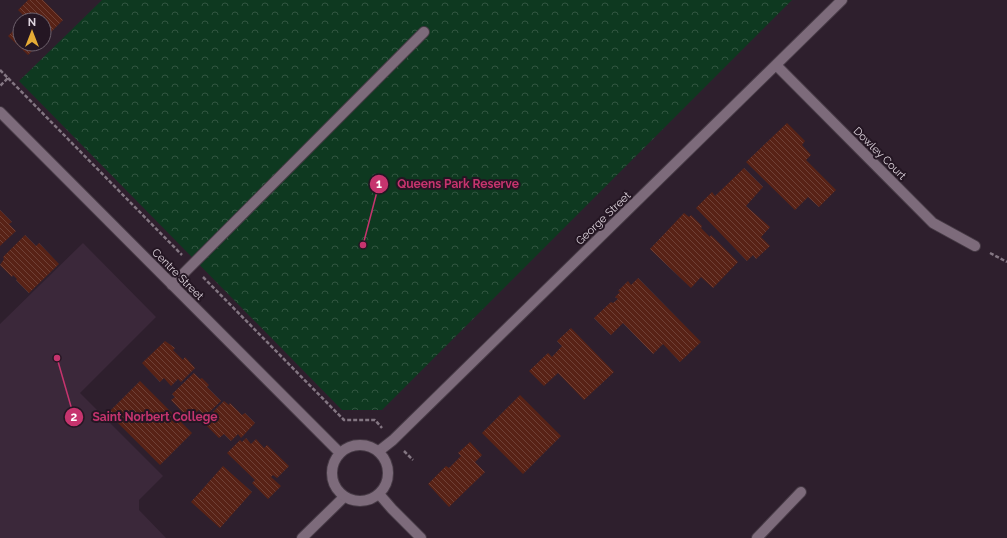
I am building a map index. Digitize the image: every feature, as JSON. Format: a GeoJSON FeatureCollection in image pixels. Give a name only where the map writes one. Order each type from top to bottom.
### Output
{"type":"FeatureCollection","features":[{"type":"Feature","properties":{"kind":"street","name":"George Street"},"geometry":{"type":"LineString","coordinates":[[379,451],[393,440],[777,66],[842,0]]}},
{"type":"Feature","properties":{"kind":"street"},"geometry":{"type":"LineString","coordinates":[[172,285],[424,32]]}},
{"type":"Feature","properties":{"kind":"street","name":"Dowley Court"},"geometry":{"type":"LineString","coordinates":[[777,66],[933,223],[975,246]]}},
{"type":"Feature","properties":{"kind":"street","name":"Centre Street"},"geometry":{"type":"LineString","coordinates":[[0,112],[340,453]]}},
{"type":"Feature","properties":{"kind":"street"},"geometry":{"type":"LineString","coordinates":[[355,445],[364,445],[379,451],[388,469],[385,486],[380,494],[372,499],[352,501],[344,497],[338,491],[331,476],[333,464],[340,453],[355,445]]}},
{"type":"Feature","properties":{"kind":"street"},"geometry":{"type":"LineString","coordinates":[[757,538],[801,492]]}},
{"type":"Feature","properties":{"kind":"street"},"geometry":{"type":"LineString","coordinates":[[380,494],[392,509],[421,538]]}},
{"type":"Feature","properties":{"kind":"street"},"geometry":{"type":"LineString","coordinates":[[302,538],[344,497]]}},
{"type":"Feature","properties":{"kind":"path"},"geometry":{"type":"LineString","coordinates":[[0,70],[344,420],[375,420],[413,460]]}},
{"type":"Feature","properties":{"kind":"path"},"geometry":{"type":"LineString","coordinates":[[0,86],[8,78]]}},
{"type":"Feature","properties":{"kind":"path"},"geometry":{"type":"LineString","coordinates":[[975,246],[1007,262]]}},
{"type":"Feature","properties":{"kind":"shaded area"},"geometry":{"type":"Polygon","coordinates":[[[83,243],[156,317],[80,393],[163,476],[139,500],[139,510],[166,538],[0,538],[0,324],[83,243]]]}},
{"type":"Feature","properties":{"kind":"green space"},"geometry":{"type":"Polygon","coordinates":[[[102,0],[792,0],[382,410],[342,410],[19,81],[49,52],[52,52],[52,49],[102,0]]]}},
{"type":"Feature","properties":{"kind":"building"},"geometry":{"type":"Polygon","coordinates":[[[28,0],[43,0],[63,20],[52,31],[52,12],[20,12],[18,10],[28,0]]]}},
{"type":"Feature","properties":{"kind":"building"},"geometry":{"type":"Polygon","coordinates":[[[12,32],[12,40],[8,36],[12,32]]]}},
{"type":"Feature","properties":{"kind":"building"},"geometry":{"type":"Polygon","coordinates":[[[787,123],[805,141],[802,145],[811,155],[806,160],[836,190],[819,207],[808,197],[795,210],[746,162],[787,123]]]}},
{"type":"Feature","properties":{"kind":"building"},"geometry":{"type":"Polygon","coordinates":[[[744,168],[763,187],[746,206],[770,227],[761,237],[770,246],[756,259],[753,255],[747,261],[696,208],[712,192],[715,196],[744,168]]]}},
{"type":"Feature","properties":{"kind":"building"},"geometry":{"type":"Polygon","coordinates":[[[0,210],[12,222],[9,224],[16,231],[0,246],[0,210]]]}},
{"type":"Feature","properties":{"kind":"building"},"geometry":{"type":"Polygon","coordinates":[[[684,213],[689,217],[691,215],[710,237],[711,235],[738,262],[713,288],[701,277],[691,288],[650,249],[684,213]]]}},
{"type":"Feature","properties":{"kind":"building"},"geometry":{"type":"Polygon","coordinates":[[[25,235],[36,246],[39,243],[59,264],[29,293],[13,275],[12,277],[0,265],[4,259],[3,257],[25,235]]]}},
{"type":"Feature","properties":{"kind":"building"},"geometry":{"type":"Polygon","coordinates":[[[638,278],[701,342],[680,362],[663,344],[653,354],[623,323],[611,335],[594,318],[611,302],[613,303],[618,299],[615,297],[620,292],[618,291],[628,281],[631,285],[638,278]]]}},
{"type":"Feature","properties":{"kind":"building"},"geometry":{"type":"Polygon","coordinates":[[[571,328],[614,372],[584,400],[558,373],[544,386],[529,371],[548,353],[552,357],[562,346],[557,341],[571,328]]]}},
{"type":"Feature","properties":{"kind":"building"},"geometry":{"type":"Polygon","coordinates":[[[165,341],[175,348],[173,350],[183,360],[185,357],[195,368],[181,382],[178,379],[171,386],[164,378],[160,382],[142,363],[165,341]]]}},
{"type":"Feature","properties":{"kind":"building"},"geometry":{"type":"Polygon","coordinates":[[[194,373],[209,385],[207,387],[221,401],[205,416],[199,410],[189,419],[171,400],[175,397],[172,394],[194,373]]]}},
{"type":"Feature","properties":{"kind":"building"},"geometry":{"type":"Polygon","coordinates":[[[140,381],[192,433],[160,465],[108,413],[140,381]]]}},
{"type":"Feature","properties":{"kind":"building"},"geometry":{"type":"Polygon","coordinates":[[[520,395],[561,436],[523,474],[482,433],[520,395]]]}},
{"type":"Feature","properties":{"kind":"building"},"geometry":{"type":"Polygon","coordinates":[[[224,401],[229,405],[230,403],[242,415],[245,413],[255,423],[241,438],[238,434],[231,441],[224,434],[219,438],[203,422],[224,401]]]}},
{"type":"Feature","properties":{"kind":"building"},"geometry":{"type":"Polygon","coordinates":[[[246,438],[251,444],[256,439],[264,448],[267,445],[289,466],[277,478],[273,475],[271,477],[281,486],[268,499],[252,483],[255,480],[227,453],[240,440],[242,442],[246,438]]]}},
{"type":"Feature","properties":{"kind":"building"},"geometry":{"type":"Polygon","coordinates":[[[470,442],[482,455],[475,462],[485,472],[449,507],[428,484],[446,466],[449,468],[461,456],[458,453],[470,442]]]}},
{"type":"Feature","properties":{"kind":"building"},"geometry":{"type":"Polygon","coordinates":[[[223,466],[252,492],[220,528],[191,502],[223,466]]]}},
{"type":"Feature","properties":{"kind":"place","name":"Queens Park Reserve"},"geometry":{"type":"Point","coordinates":[363,245]}},
{"type":"Feature","properties":{"kind":"place","name":"Saint Norbert College"},"geometry":{"type":"Point","coordinates":[57,358]}}]}
